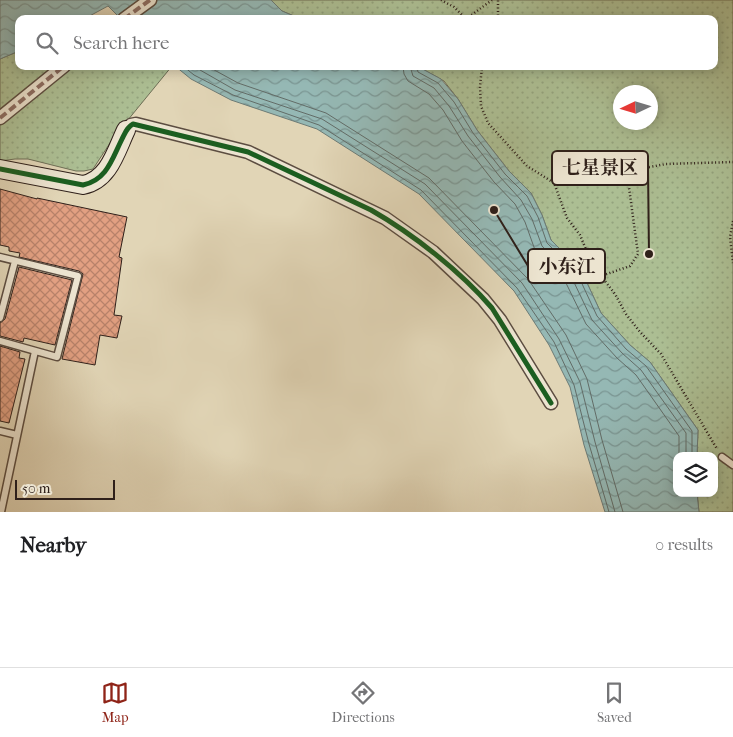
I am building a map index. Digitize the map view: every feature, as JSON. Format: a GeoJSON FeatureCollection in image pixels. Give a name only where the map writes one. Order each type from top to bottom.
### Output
{"type":"FeatureCollection","features":[{"type":"Feature","properties":{"kind":"street"},"geometry":{"type":"LineString","coordinates":[[129,15],[150,0]]}},
{"type":"Feature","properties":{"kind":"street"},"geometry":{"type":"LineString","coordinates":[[0,118],[59,70]]}},
{"type":"Feature","properties":{"kind":"street"},"geometry":{"type":"LineString","coordinates":[[0,169],[82,185],[88,184],[96,181],[105,173],[126,130],[131,125],[136,124],[248,152],[385,218],[433,252],[484,298],[500,320],[551,403]]}},
{"type":"Feature","properties":{"kind":"lane"},"geometry":{"type":"LineString","coordinates":[[0,257],[78,276],[57,357],[0,341]]}},
{"type":"Feature","properties":{"kind":"lane"},"geometry":{"type":"LineString","coordinates":[[0,318],[15,260]]}},
{"type":"Feature","properties":{"kind":"lane"},"geometry":{"type":"LineString","coordinates":[[1,512],[35,351]]}},
{"type":"Feature","properties":{"kind":"lane"},"geometry":{"type":"LineString","coordinates":[[0,431],[17,435]]}},
{"type":"Feature","properties":{"kind":"lane"},"geometry":{"type":"LineString","coordinates":[[722,457],[733,465]]}},
{"type":"Feature","properties":{"kind":"path"},"geometry":{"type":"LineString","coordinates":[[441,0],[454,7],[462,15]]}},
{"type":"Feature","properties":{"kind":"path"},"geometry":{"type":"LineString","coordinates":[[471,15],[492,0]]}},
{"type":"Feature","properties":{"kind":"path"},"geometry":{"type":"LineString","coordinates":[[498,0],[498,15]]}},
{"type":"Feature","properties":{"kind":"path"},"geometry":{"type":"LineString","coordinates":[[482,70],[481,106],[488,123],[527,166],[554,183],[568,218],[580,235],[592,264],[615,294],[626,314],[661,354],[722,457]]}},
{"type":"Feature","properties":{"kind":"path"},"geometry":{"type":"LineString","coordinates":[[601,276],[630,266],[638,254],[628,180],[633,174],[639,169],[666,164],[733,162]]}},
{"type":"Feature","properties":{"kind":"path"},"geometry":{"type":"LineString","coordinates":[[733,221],[730,238],[733,263]]}},
{"type":"Feature","properties":{"kind":"green space"},"geometry":{"type":"Polygon","coordinates":[[[271,0],[733,0],[733,512],[699,512],[697,497],[718,497],[718,452],[697,452],[698,430],[650,362],[630,345],[601,313],[581,270],[551,240],[542,215],[531,193],[509,171],[477,130],[458,99],[444,81],[424,70],[718,70],[718,15],[292,15],[282,11],[271,0]]]}},
{"type":"Feature","properties":{"kind":"green space"},"geometry":{"type":"Polygon","coordinates":[[[15,53],[15,70],[169,70],[114,137],[93,169],[76,171],[28,159],[0,161],[0,59],[15,53]]]}},
{"type":"Feature","properties":{"kind":"water"},"geometry":{"type":"Polygon","coordinates":[[[0,0],[271,0],[282,11],[292,15],[117,15],[108,6],[91,15],[15,15],[15,53],[0,59],[0,0]]]}},
{"type":"Feature","properties":{"kind":"water"},"geometry":{"type":"Polygon","coordinates":[[[180,70],[424,70],[441,79],[458,99],[477,130],[509,171],[531,193],[542,215],[551,240],[581,270],[601,313],[630,345],[650,362],[698,430],[697,452],[673,452],[673,497],[697,497],[699,512],[605,512],[584,445],[570,387],[549,345],[514,291],[419,194],[317,129],[231,100],[191,79],[180,70]]]}},
{"type":"Feature","properties":{"kind":"building"},"geometry":{"type":"Polygon","coordinates":[[[0,189],[37,199],[127,217],[119,257],[122,258],[114,315],[122,316],[117,338],[100,335],[95,365],[62,359],[83,274],[79,271],[19,257],[20,253],[9,251],[9,247],[0,245],[0,189]]]}},
{"type":"Feature","properties":{"kind":"building"},"geometry":{"type":"Polygon","coordinates":[[[19,267],[72,280],[55,345],[24,338],[23,342],[0,336],[0,323],[5,319],[19,267]]]}},
{"type":"Feature","properties":{"kind":"building"},"geometry":{"type":"Polygon","coordinates":[[[0,346],[20,352],[19,358],[25,359],[9,423],[0,421],[0,346]]]}},
{"type":"Feature","properties":{"kind":"marked path"},"geometry":{"type":"LineString","coordinates":[[129,15],[150,0]]}},
{"type":"Feature","properties":{"kind":"marked path"},"geometry":{"type":"LineString","coordinates":[[0,118],[59,70]]}},
{"type":"Feature","properties":{"kind":"cycle path"},"geometry":{"type":"LineString","coordinates":[[0,169],[83,185],[98,179],[108,168],[126,130],[133,124],[248,152],[371,210],[403,230],[451,267],[492,308],[551,403]]}},
{"type":"Feature","properties":{"kind":"place","name":"小东江"},"geometry":{"type":"Point","coordinates":[494,210]}},
{"type":"Feature","properties":{"kind":"place","name":"七星景区"},"geometry":{"type":"Point","coordinates":[649,254]}}]}
